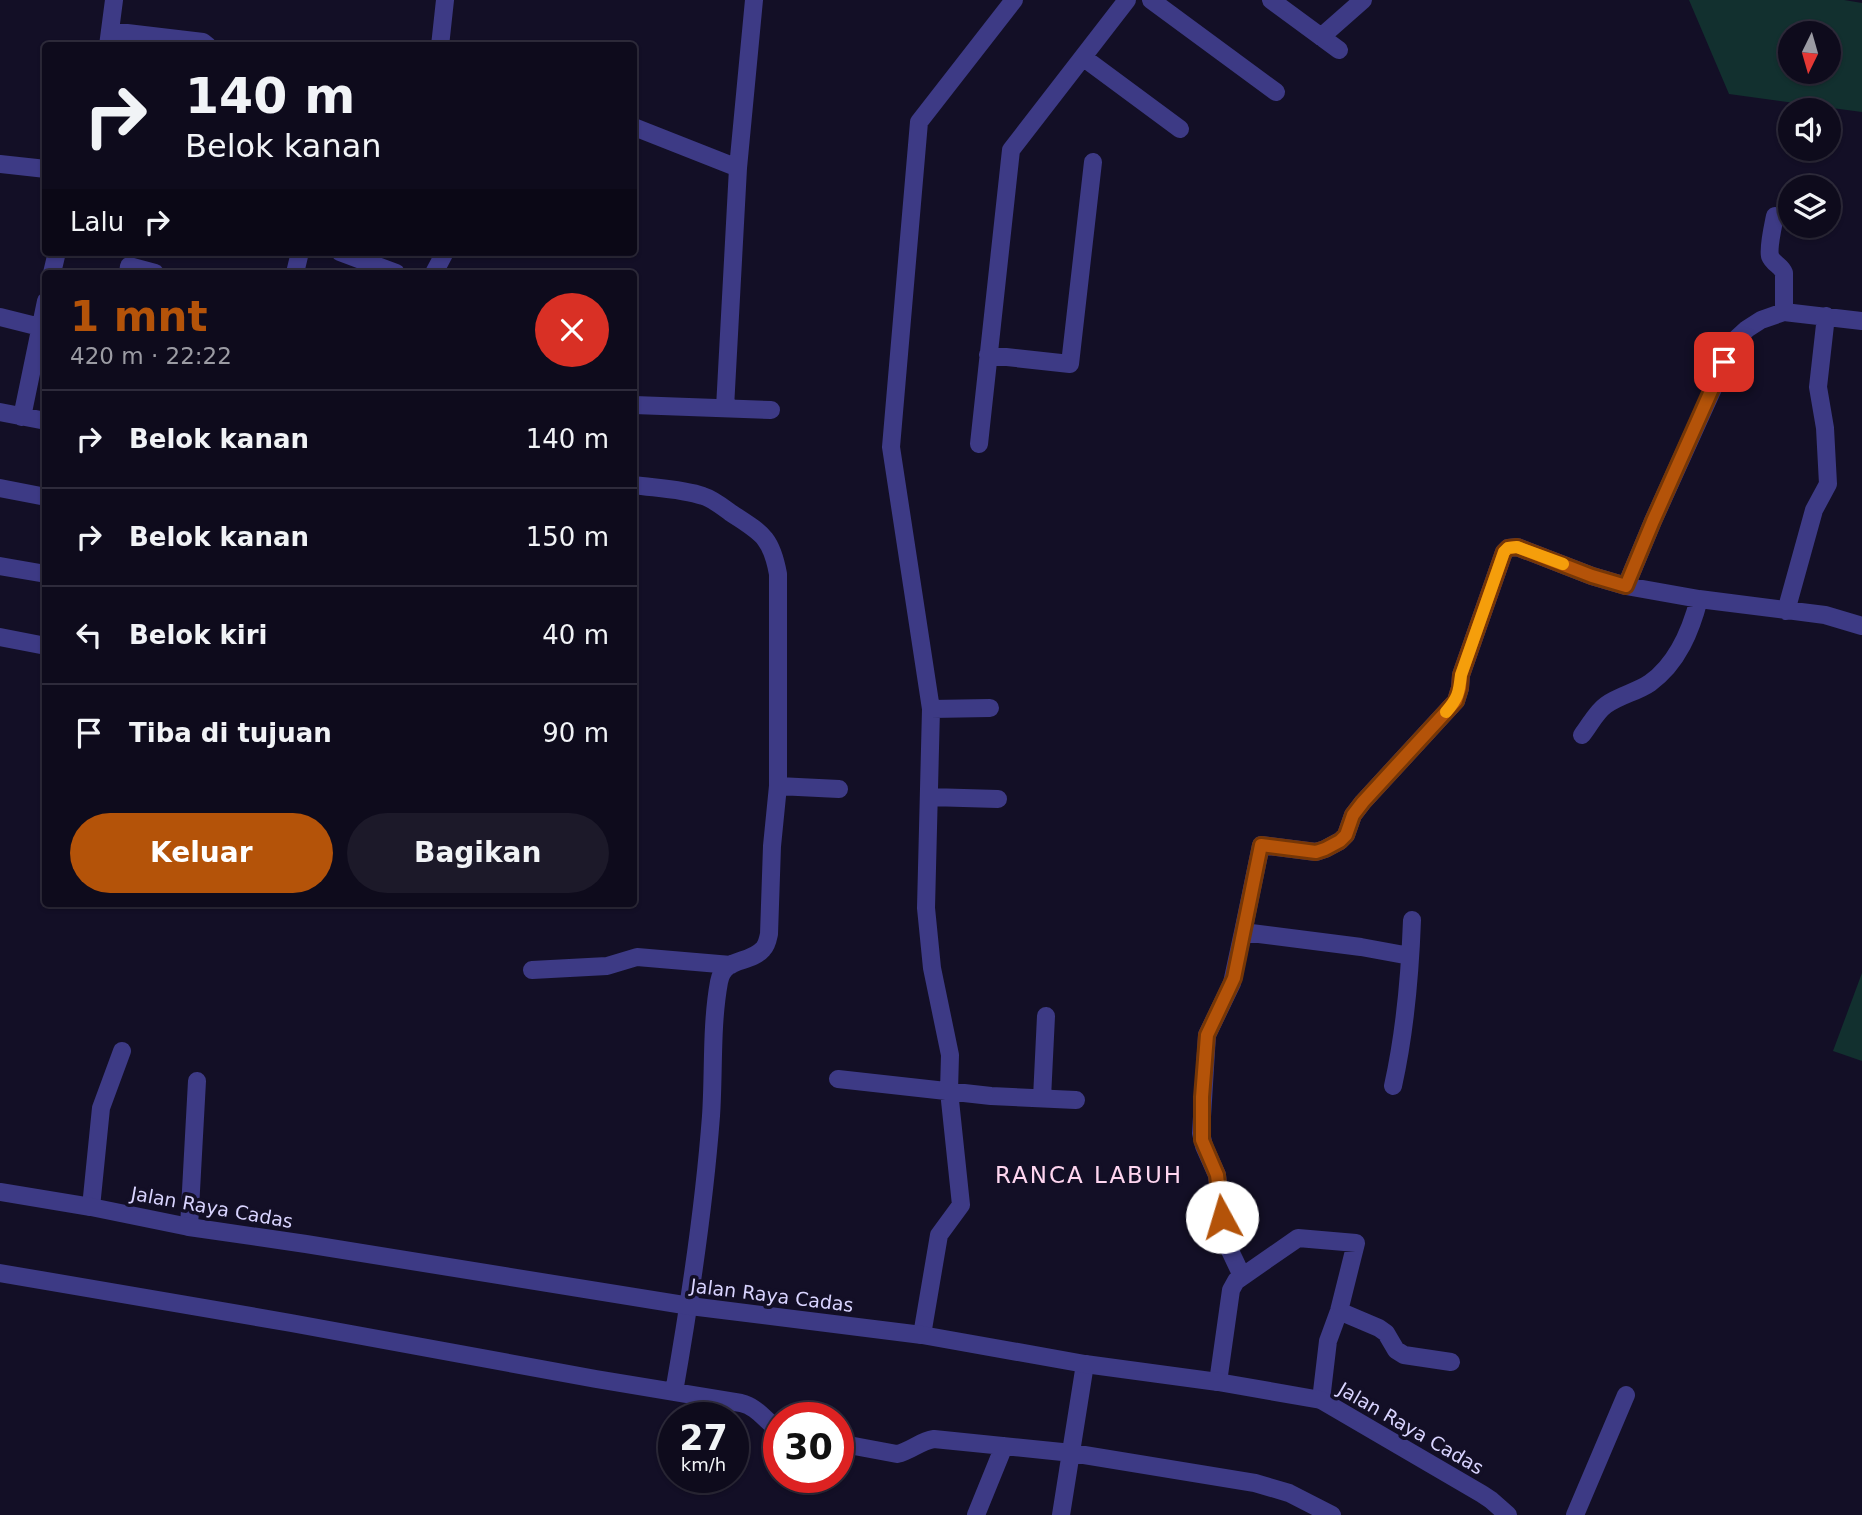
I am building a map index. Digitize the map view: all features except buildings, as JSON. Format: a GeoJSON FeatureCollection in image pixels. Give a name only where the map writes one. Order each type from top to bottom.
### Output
{"type":"FeatureCollection","features":[{"type":"Feature","properties":{"kind":"street"},"geometry":{"type":"LineString","coordinates":[[114,0],[109,38],[203,42]]}},
{"type":"Feature","properties":{"kind":"street"},"geometry":{"type":"LineString","coordinates":[[440,42],[445,0]]}},
{"type":"Feature","properties":{"kind":"street"},"geometry":{"type":"LineString","coordinates":[[725,408],[738,168],[754,0]]}},
{"type":"Feature","properties":{"kind":"street"},"geometry":{"type":"LineString","coordinates":[[922,1335],[939,1235],[961,1205],[949,1091],[950,1055],[932,968],[926,908],[931,709],[891,447],[919,122],[1014,0]]}},
{"type":"Feature","properties":{"kind":"street"},"geometry":{"type":"LineString","coordinates":[[979,444],[1011,150],[1128,0]]}},
{"type":"Feature","properties":{"kind":"street"},"geometry":{"type":"LineString","coordinates":[[1151,0],[1276,92]]}},
{"type":"Feature","properties":{"kind":"street"},"geometry":{"type":"LineString","coordinates":[[1272,0],[1339,50]]}},
{"type":"Feature","properties":{"kind":"street"},"geometry":{"type":"LineString","coordinates":[[1321,37],[1363,0]]}},
{"type":"Feature","properties":{"kind":"street"},"geometry":{"type":"LineString","coordinates":[[1084,58],[1180,129]]}},
{"type":"Feature","properties":{"kind":"street"},"geometry":{"type":"LineString","coordinates":[[637,129],[738,168]]}},
{"type":"Feature","properties":{"kind":"street"},"geometry":{"type":"LineString","coordinates":[[988,355],[1070,364],[1093,162]]}},
{"type":"Feature","properties":{"kind":"street"},"geometry":{"type":"LineString","coordinates":[[0,164],[42,169]]}},
{"type":"Feature","properties":{"kind":"street"},"geometry":{"type":"LineString","coordinates":[[1775,216],[1770,253],[1775,263],[1784,270],[1784,312]]}},
{"type":"Feature","properties":{"kind":"street"},"geometry":{"type":"LineString","coordinates":[[350,256],[384,270]]}},
{"type":"Feature","properties":{"kind":"street"},"geometry":{"type":"LineString","coordinates":[[130,264],[147,270]]}},
{"type":"Feature","properties":{"kind":"street"},"geometry":{"type":"LineString","coordinates":[[1626,586],[1735,340],[1746,328],[1784,312],[1862,321]]}},
{"type":"Feature","properties":{"kind":"street"},"geometry":{"type":"LineString","coordinates":[[1786,611],[1814,510],[1828,484],[1825,428],[1818,387],[1826,316]]}},
{"type":"Feature","properties":{"kind":"street"},"geometry":{"type":"LineString","coordinates":[[0,317],[40,327]]}},
{"type":"Feature","properties":{"kind":"street"},"geometry":{"type":"LineString","coordinates":[[22,417],[42,318]]}},
{"type":"Feature","properties":{"kind":"street"},"geometry":{"type":"LineString","coordinates":[[637,405],[771,410]]}},
{"type":"Feature","properties":{"kind":"street"},"geometry":{"type":"LineString","coordinates":[[0,412],[42,420]]}},
{"type":"Feature","properties":{"kind":"street"},"geometry":{"type":"LineString","coordinates":[[637,485],[704,496],[751,525],[768,541],[775,556],[778,574],[778,786],[772,846],[769,934],[765,948],[731,965],[722,973],[716,1004],[711,1116],[690,1306],[675,1383]]}},
{"type":"Feature","properties":{"kind":"street"},"geometry":{"type":"LineString","coordinates":[[0,488],[42,496]]}},
{"type":"Feature","properties":{"kind":"street"},"geometry":{"type":"LineString","coordinates":[[1242,1276],[1224,1238],[1217,1175],[1201,1133],[1207,1035],[1232,983],[1261,845],[1316,852],[1340,841],[1346,835],[1353,815],[1363,802],[1456,701],[1461,675],[1506,550],[1517,547],[1626,586],[1825,615],[1862,626]]}},
{"type":"Feature","properties":{"kind":"street"},"geometry":{"type":"LineString","coordinates":[[0,565],[42,573]]}},
{"type":"Feature","properties":{"kind":"street"},"geometry":{"type":"LineString","coordinates":[[1583,735],[1606,705],[1643,688],[1664,670],[1686,638],[1699,598]]}},
{"type":"Feature","properties":{"kind":"street"},"geometry":{"type":"LineString","coordinates":[[0,638],[42,645]]}},
{"type":"Feature","properties":{"kind":"street"},"geometry":{"type":"LineString","coordinates":[[931,709],[990,708]]}},
{"type":"Feature","properties":{"kind":"street"},"geometry":{"type":"LineString","coordinates":[[778,786],[839,789]]}},
{"type":"Feature","properties":{"kind":"street"},"geometry":{"type":"LineString","coordinates":[[929,797],[998,799]]}},
{"type":"Feature","properties":{"kind":"street"},"geometry":{"type":"LineString","coordinates":[[1393,1086],[1400,1055],[1412,920]]}},
{"type":"Feature","properties":{"kind":"street"},"geometry":{"type":"LineString","coordinates":[[1243,932],[1410,956]]}},
{"type":"Feature","properties":{"kind":"street"},"geometry":{"type":"LineString","coordinates":[[531,970],[607,966],[637,957],[731,965]]}},
{"type":"Feature","properties":{"kind":"street"},"geometry":{"type":"LineString","coordinates":[[1042,1098],[1046,1016]]}},
{"type":"Feature","properties":{"kind":"street"},"geometry":{"type":"LineString","coordinates":[[91,1207],[101,1108],[122,1051]]}},
{"type":"Feature","properties":{"kind":"street"},"geometry":{"type":"LineString","coordinates":[[838,1079],[991,1096],[1076,1100]]}},
{"type":"Feature","properties":{"kind":"street"},"geometry":{"type":"LineString","coordinates":[[189,1227],[197,1081]]}},
{"type":"Feature","properties":{"kind":"street","name":"Jalan Raya Cadas"},"geometry":{"type":"LineString","coordinates":[[0,1192],[189,1227],[690,1306],[922,1335],[1085,1364],[1321,1399],[1482,1494],[1508,1515]]}},
{"type":"Feature","properties":{"kind":"street"},"geometry":{"type":"LineString","coordinates":[[1218,1382],[1232,1285],[1298,1238],[1356,1243],[1339,1311],[1328,1341],[1321,1399]]}},
{"type":"Feature","properties":{"kind":"street"},"geometry":{"type":"LineString","coordinates":[[0,1273],[675,1383],[751,1406],[763,1417]]}},
{"type":"Feature","properties":{"kind":"street"},"geometry":{"type":"LineString","coordinates":[[1339,1311],[1379,1328],[1386,1333],[1396,1350],[1404,1355],[1451,1362]]}},
{"type":"Feature","properties":{"kind":"street"},"geometry":{"type":"LineString","coordinates":[[1061,1515],[1085,1364]]}},
{"type":"Feature","properties":{"kind":"street"},"geometry":{"type":"LineString","coordinates":[[1575,1515],[1626,1395]]}},
{"type":"Feature","properties":{"kind":"street"},"geometry":{"type":"LineString","coordinates":[[854,1446],[897,1454],[921,1442],[934,1439],[1004,1446],[1073,1445],[1255,1483],[1289,1493],[1332,1515]]}},
{"type":"Feature","properties":{"kind":"street"},"geometry":{"type":"LineString","coordinates":[[976,1515],[1004,1446]]}},
{"type":"Feature","properties":{"kind":"green space"},"geometry":{"type":"Polygon","coordinates":[[[1689,0],[1844,0],[1862,3],[1862,112],[1841,109],[1841,98],[1778,98],[1778,101],[1729,94],[1689,0]]]}},
{"type":"Feature","properties":{"kind":"green space"},"geometry":{"type":"Polygon","coordinates":[[[1862,973],[1862,1061],[1833,1051],[1862,973]]]}},
{"type":"Feature","properties":{"kind":"slow traffic"},"geometry":{"type":"LineString","coordinates":[[1446,712],[1459,694],[1461,675],[1504,552],[1508,548],[1517,547],[1563,564]]}},
{"type":"Feature","properties":{"kind":"district","name":"RANCA LABUH"},"geometry":{"type":"Point","coordinates":[1089,1175]}},
{"type":"Feature","properties":{"kind":"route"},"geometry":{"type":"LineString","coordinates":[[1222,1217],[1216,1169],[1202,1140],[1207,1035],[1234,978],[1261,845],[1316,852],[1333,845],[1346,835],[1353,815],[1363,802],[1456,701],[1461,675],[1504,552],[1508,548],[1517,547],[1626,586],[1724,362]]}}]}
